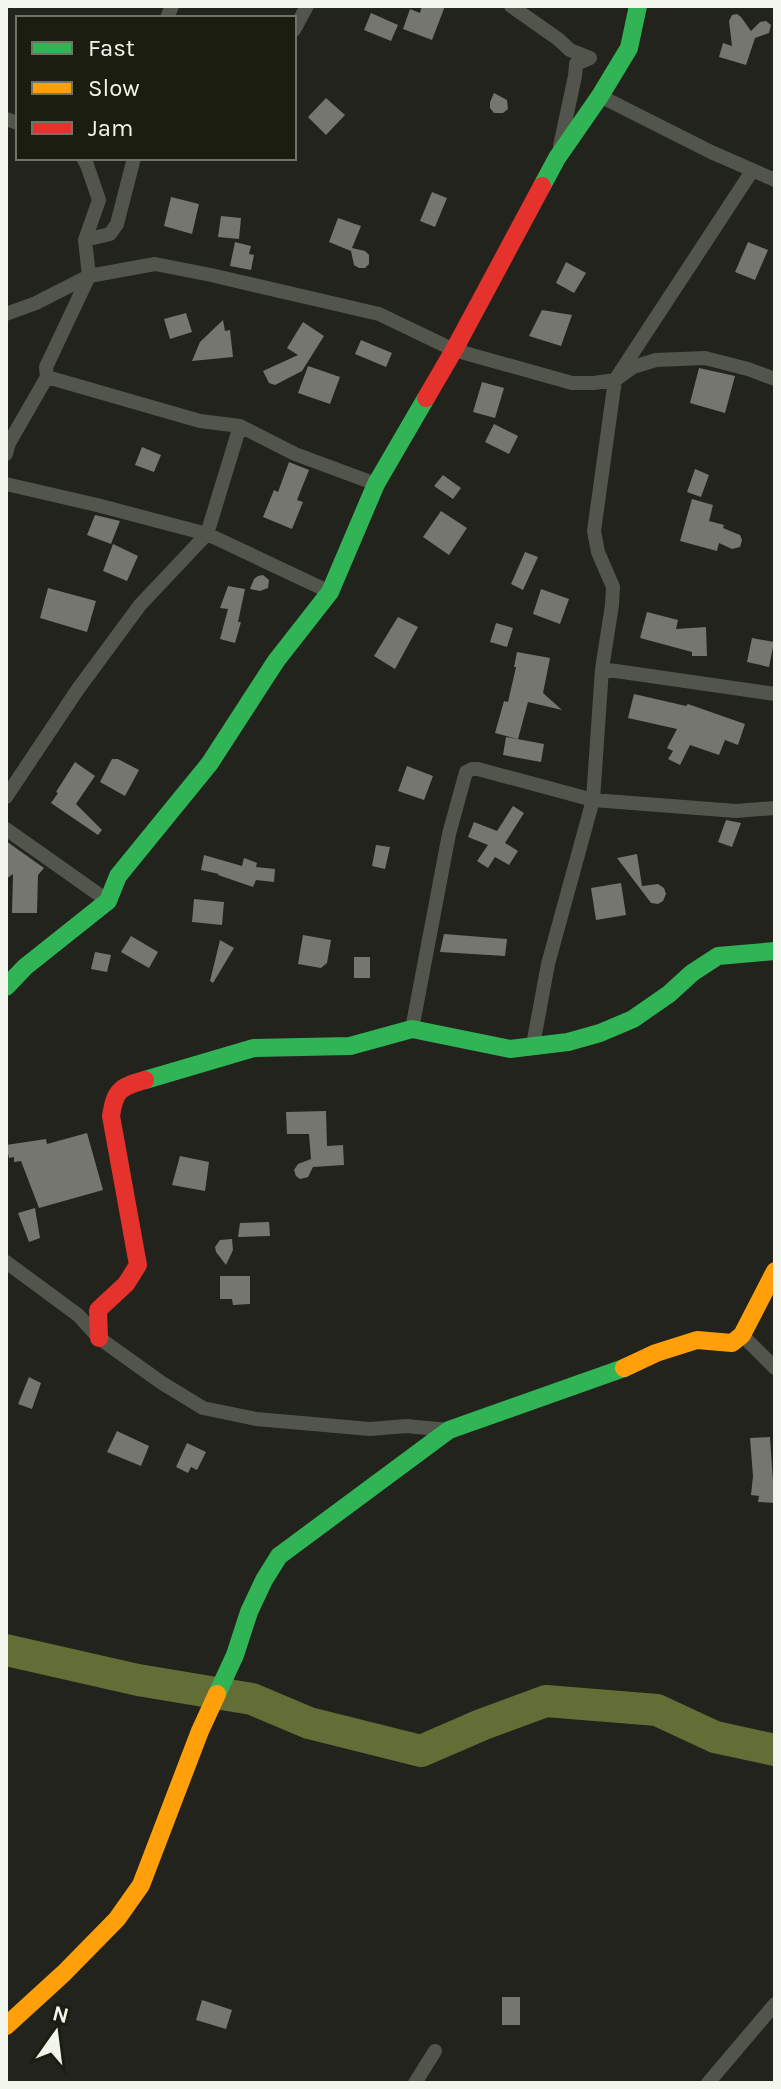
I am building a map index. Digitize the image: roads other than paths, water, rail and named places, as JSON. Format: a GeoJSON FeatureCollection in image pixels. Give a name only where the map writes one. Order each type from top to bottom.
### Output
{"type":"FeatureCollection","features":[{"type":"Feature","properties":{"kind":"street"},"geometry":{"type":"LineString","coordinates":[[296,26],[307,6]]}},
{"type":"Feature","properties":{"kind":"street"},"geometry":{"type":"LineString","coordinates":[[511,6],[570,50],[590,58],[576,64],[557,158]]}},
{"type":"Feature","properties":{"kind":"street"},"geometry":{"type":"LineString","coordinates":[[6,987],[25,967],[108,901],[118,876],[210,763],[276,661],[330,592],[376,484],[454,350],[557,158],[629,48],[638,6]]}},
{"type":"Feature","properties":{"kind":"street"},"geometry":{"type":"LineString","coordinates":[[600,96],[775,180]]}},
{"type":"Feature","properties":{"kind":"street"},"geometry":{"type":"LineString","coordinates":[[6,454],[9,443],[47,377],[46,367],[89,276],[85,240],[99,200],[84,160]]}},
{"type":"Feature","properties":{"kind":"street"},"geometry":{"type":"LineString","coordinates":[[85,240],[110,234],[117,224],[133,160]]}},
{"type":"Feature","properties":{"kind":"street"},"geometry":{"type":"LineString","coordinates":[[533,1045],[548,964],[593,800],[602,669],[613,587],[598,552],[594,531],[615,380],[752,171]]}},
{"type":"Feature","properties":{"kind":"street"},"geometry":{"type":"LineString","coordinates":[[6,314],[36,303],[89,276],[155,264],[379,314],[454,350],[572,383],[615,380],[633,367],[656,360],[705,358],[775,379]]}},
{"type":"Feature","properties":{"kind":"street"},"geometry":{"type":"LineString","coordinates":[[47,377],[200,421],[240,426],[295,454],[376,484]]}},
{"type":"Feature","properties":{"kind":"street"},"geometry":{"type":"LineString","coordinates":[[6,797],[78,689],[140,605],[207,534],[240,426]]}},
{"type":"Feature","properties":{"kind":"street"},"geometry":{"type":"LineString","coordinates":[[6,484],[207,534],[330,592]]}},
{"type":"Feature","properties":{"kind":"street"},"geometry":{"type":"LineString","coordinates":[[602,669],[775,694]]}},
{"type":"Feature","properties":{"kind":"street"},"geometry":{"type":"LineString","coordinates":[[412,1029],[444,861],[466,772],[478,769],[593,800],[736,811],[775,808]]}},
{"type":"Feature","properties":{"kind":"street"},"geometry":{"type":"LineString","coordinates":[[6,829],[108,901]]}},
{"type":"Feature","properties":{"kind":"street"},"geometry":{"type":"LineString","coordinates":[[99,1338],[98,1310],[127,1286],[138,1265],[111,1116],[114,1097],[124,1086],[254,1048],[350,1046],[412,1029],[510,1049],[568,1042],[633,1019],[718,956],[775,951]]}},
{"type":"Feature","properties":{"kind":"street"},"geometry":{"type":"LineString","coordinates":[[6,1262],[78,1315],[99,1338],[203,1408],[268,1420],[370,1429],[406,1426],[449,1430]]}},
{"type":"Feature","properties":{"kind":"street"},"geometry":{"type":"LineString","coordinates":[[6,2026],[117,1919],[141,1885],[200,1731],[235,1655],[249,1612],[279,1556],[449,1430],[697,1340],[732,1343],[742,1335],[775,1271]]}},
{"type":"Feature","properties":{"kind":"street"},"geometry":{"type":"LineString","coordinates":[[742,1335],[775,1368]]}},
{"type":"Feature","properties":{"kind":"street"},"geometry":{"type":"LineString","coordinates":[[708,2083],[775,2004]]}},
{"type":"Feature","properties":{"kind":"street"},"geometry":{"type":"LineString","coordinates":[[415,2083],[435,2051]]}},
{"type":"Feature","properties":{"kind":"waterway"},"geometry":{"type":"LineString","coordinates":[[6,1650],[138,1680],[252,1699],[309,1723],[421,1751],[546,1701],[657,1710],[715,1737],[775,1750]]}}]}
